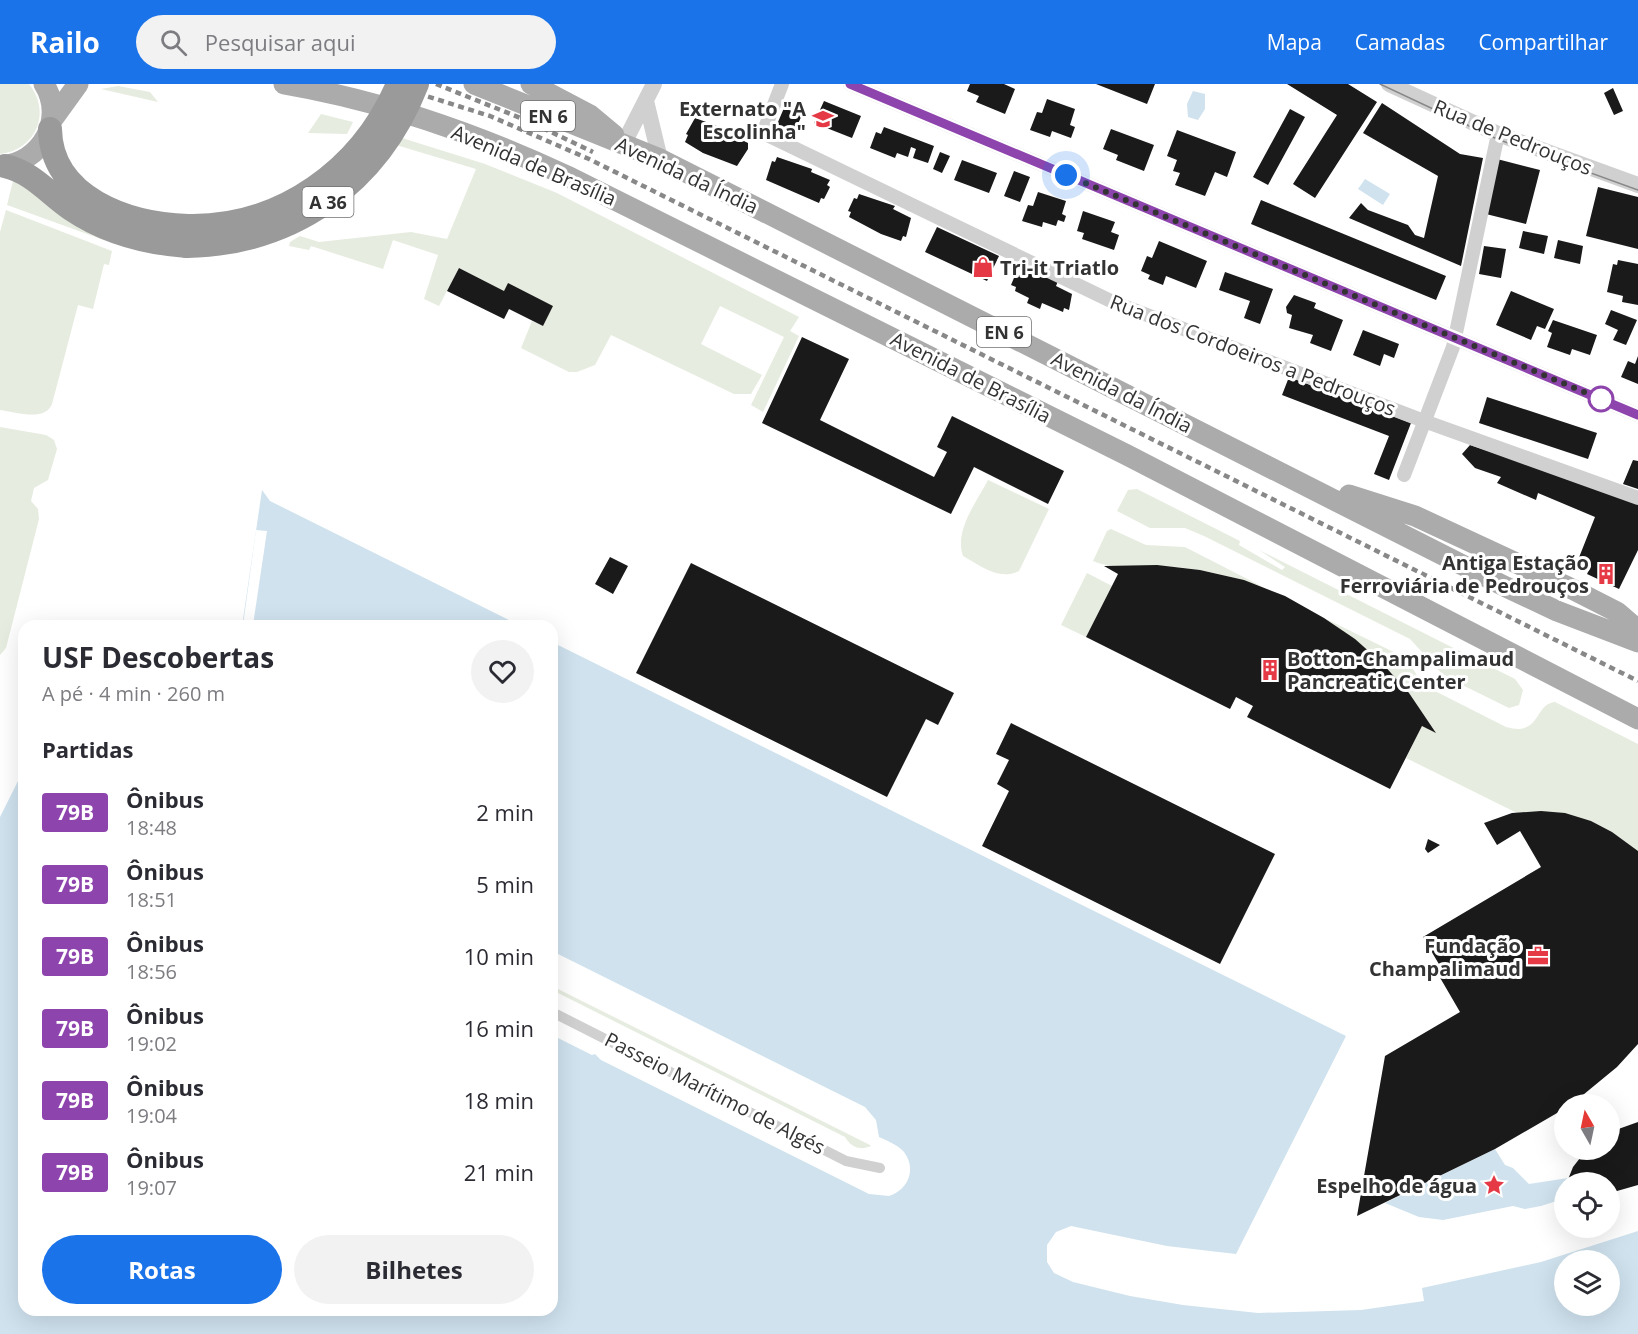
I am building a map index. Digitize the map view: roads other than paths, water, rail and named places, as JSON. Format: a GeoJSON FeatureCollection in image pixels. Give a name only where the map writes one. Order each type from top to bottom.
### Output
{"type":"FeatureCollection","features":[{"type":"Feature","properties":{"kind":"highway","name":"A 36"},"geometry":{"type":"LineString","coordinates":[[3,166],[25,173],[70,208],[94,222],[149,241],[187,236],[216,225],[245,220],[281,207],[332,176],[356,152],[376,124],[398,84]]}},
{"type":"Feature","properties":{"kind":"highway","name":"A 36"},"geometry":{"type":"LineString","coordinates":[[51,124],[53,154],[58,166],[80,192],[103,206],[135,218],[187,236],[227,243],[258,236],[294,222],[327,203],[354,180],[377,154],[398,123],[417,84]]}},
{"type":"Feature","properties":{"kind":"main road"},"geometry":{"type":"LineString","coordinates":[[44,84],[52,103],[51,124]]}},
{"type":"Feature","properties":{"kind":"main road"},"geometry":{"type":"LineString","coordinates":[[3,166],[22,161],[33,154],[45,141],[51,124],[78,84]]}},
{"type":"Feature","properties":{"kind":"main road","name":"Avenida de Brasília"},"geometry":{"type":"LineString","coordinates":[[284,84],[405,113],[485,140],[548,167],[1127,455],[1638,719]]}},
{"type":"Feature","properties":{"kind":"main road","name":"Avenida da Índia"},"geometry":{"type":"LineString","coordinates":[[474,84],[660,159],[1506,587],[1557,611],[1638,642]]}},
{"type":"Feature","properties":{"kind":"main road","name":"EN 6"},"geometry":{"type":"LineString","coordinates":[[531,84],[590,115],[624,143]]}},
{"type":"Feature","properties":{"kind":"main road"},"geometry":{"type":"LineString","coordinates":[[1292,477],[1415,516],[1617,612],[1638,630]]}},
{"type":"Feature","properties":{"kind":"street"},"geometry":{"type":"LineString","coordinates":[[624,143],[654,84]]}},
{"type":"Feature","properties":{"kind":"street","name":"Rua dos Cordoeiros a Pedrouços"},"geometry":{"type":"LineString","coordinates":[[782,84],[763,133],[1113,302],[1424,421],[1638,498]]}},
{"type":"Feature","properties":{"kind":"street"},"geometry":{"type":"LineString","coordinates":[[850,84],[1638,415]]}},
{"type":"Feature","properties":{"kind":"street","name":"Rua de Pedrouços"},"geometry":{"type":"LineString","coordinates":[[1389,84],[1498,134],[1638,185]]}},
{"type":"Feature","properties":{"kind":"street"},"geometry":{"type":"LineString","coordinates":[[646,101],[660,159]]}},
{"type":"Feature","properties":{"kind":"street"},"geometry":{"type":"LineString","coordinates":[[1404,475],[1455,338],[1498,134]]}},
{"type":"Feature","properties":{"kind":"street","name":"Passeio Marítimo de Algés"},"geometry":{"type":"LineString","coordinates":[[558,1015],[849,1162],[880,1168]]}},
{"type":"Feature","properties":{"kind":"water"},"geometry":{"type":"Polygon","coordinates":[[[1193,91],[1205,94],[1205,109],[1198,120],[1188,117],[1187,104],[1193,91]]]}},
{"type":"Feature","properties":{"kind":"water"},"geometry":{"type":"Polygon","coordinates":[[[1365,179],[1390,194],[1383,205],[1358,189],[1365,179]]]}},
{"type":"Feature","properties":{"kind":"water"},"geometry":{"type":"Polygon","coordinates":[[[262,490],[270,501],[509,620],[243,620],[262,490]]]}},
{"type":"Feature","properties":{"kind":"water"},"geometry":{"type":"Polygon","coordinates":[[[558,645],[1346,1036],[1236,1254],[1167,1246],[1071,1226],[1056,1232],[1047,1245],[1047,1262],[1054,1273],[1073,1282],[1130,1296],[1183,1305],[1258,1313],[1361,1310],[1424,1301],[1422,1288],[1554,1258],[1554,1316],[1620,1316],[1620,1250],[1579,1250],[1638,1231],[1638,1334],[0,1334],[0,817],[18,781],[18,1316],[558,1316],[558,1038],[592,1055],[595,1054],[601,1060],[869,1194],[889,1196],[906,1184],[910,1165],[899,1147],[879,1137],[876,1120],[865,1107],[558,954],[558,645]]]}},
{"type":"Feature","properties":{"kind":"water","name":"Espelho de água"},"geometry":{"type":"Polygon","coordinates":[[[1495,1149],[1505,1165],[1513,1168],[1529,1184],[1554,1180],[1554,1202],[1525,1209],[1513,1206],[1443,1220],[1419,1217],[1385,1203],[1495,1149]]]}},
{"type":"Feature","properties":{"kind":"tram line"},"geometry":{"type":"LineString","coordinates":[[1380,84],[1497,139],[1638,190]]}},
{"type":"Feature","properties":{"kind":"railway"},"geometry":{"type":"LineString","coordinates":[[388,84],[490,116],[589,159],[1638,681]]}},
{"type":"Feature","properties":{"kind":"railway"},"geometry":{"type":"LineString","coordinates":[[436,84],[528,121],[593,152]]}},
{"type":"Feature","properties":{"kind":"place","name":"Externato \"A Escolinha\""},"geometry":{"type":"Point","coordinates":[823,119]}},
{"type":"Feature","properties":{"kind":"place","name":"Tri-it Triatlo"},"geometry":{"type":"Point","coordinates":[983,267]}},
{"type":"Feature","properties":{"kind":"place","name":"Antiga Estação Ferroviária de Pedrouços"},"geometry":{"type":"Point","coordinates":[1606,574]}},
{"type":"Feature","properties":{"kind":"place","name":"Botton-Champalimaud Pancreatic Center"},"geometry":{"type":"Point","coordinates":[1270,670]}},
{"type":"Feature","properties":{"kind":"place","name":"Fundação Champalimaud"},"geometry":{"type":"Point","coordinates":[1538,956]}},
{"type":"Feature","properties":{"kind":"place","name":"Espelho de água"},"geometry":{"type":"Point","coordinates":[1494,1185]}}]}
